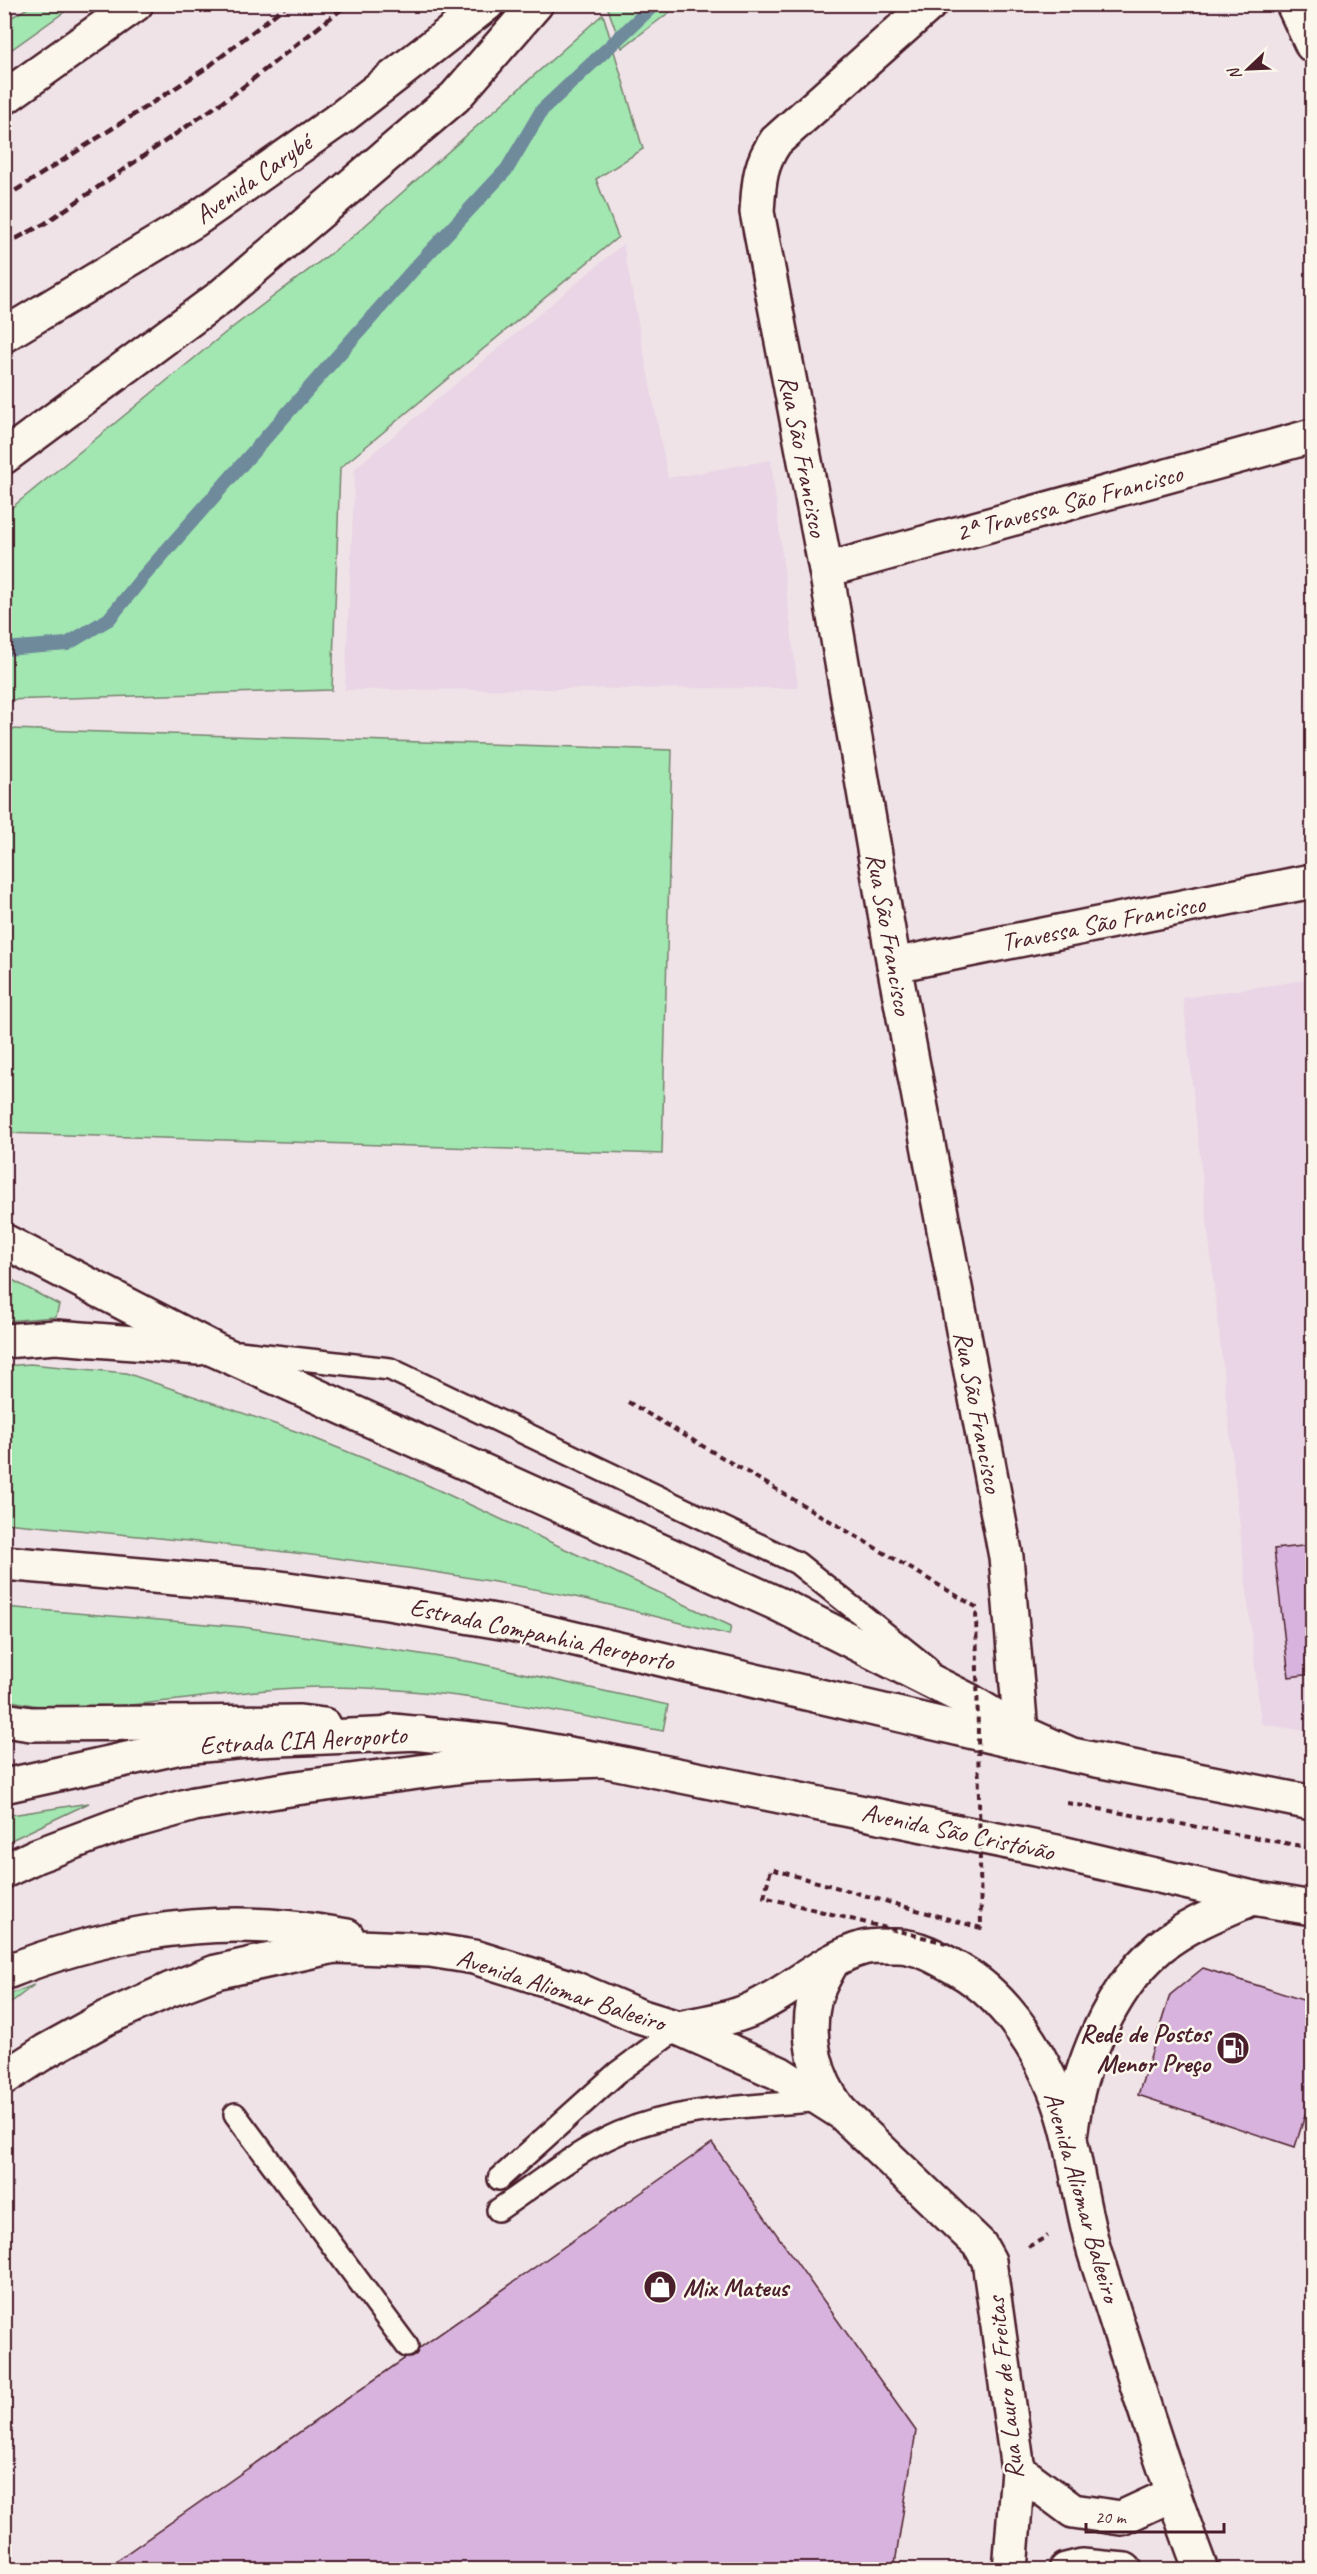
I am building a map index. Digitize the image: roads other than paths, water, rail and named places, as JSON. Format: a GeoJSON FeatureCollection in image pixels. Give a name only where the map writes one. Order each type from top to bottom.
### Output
{"type":"FeatureCollection","features":[{"type":"Feature","properties":{"kind":"main road"},"geometry":{"type":"LineString","coordinates":[[4,98],[136,4]]}},
{"type":"Feature","properties":{"kind":"main road","name":"Avenida Carybé"},"geometry":{"type":"LineString","coordinates":[[4,335],[195,220],[342,117],[487,4]]}},
{"type":"Feature","properties":{"kind":"main road"},"geometry":{"type":"LineString","coordinates":[[4,457],[210,305],[455,97],[536,4]]}},
{"type":"Feature","properties":{"kind":"main road","name":"Rua São Francisco"},"geometry":{"type":"LineString","coordinates":[[930,4],[776,141],[765,157],[759,184],[757,212],[826,570],[894,964],[1006,1557],[1021,1732]]}},
{"type":"Feature","properties":{"kind":"main road"},"geometry":{"type":"LineString","coordinates":[[1293,4],[1312,45]]}},
{"type":"Feature","properties":{"kind":"main road","name":"2ª Travessa São Francisco"},"geometry":{"type":"LineString","coordinates":[[826,570],[1312,436]]}},
{"type":"Feature","properties":{"kind":"main road","name":"Travessa São Francisco"},"geometry":{"type":"LineString","coordinates":[[894,964],[1312,881]]}},
{"type":"Feature","properties":{"kind":"main road"},"geometry":{"type":"LineString","coordinates":[[4,1240],[215,1350],[778,1604],[970,1701],[1021,1732],[1072,1755],[1312,1803]]}},
{"type":"Feature","properties":{"kind":"main road"},"geometry":{"type":"LineString","coordinates":[[4,1341],[56,1336],[215,1350]]}},
{"type":"Feature","properties":{"kind":"main road","name":"Estrada Companhia Aeroporto"},"geometry":{"type":"LineString","coordinates":[[4,1563],[266,1586],[507,1623],[1072,1755]]}},
{"type":"Feature","properties":{"kind":"main road"},"geometry":{"type":"LineString","coordinates":[[4,1720],[31,1724],[300,1722],[420,1733]]}},
{"type":"Feature","properties":{"kind":"main road","name":"Estrada CIA Aeroporto"},"geometry":{"type":"LineString","coordinates":[[4,1786],[181,1747],[257,1740],[420,1733],[500,1742],[603,1760]]}},
{"type":"Feature","properties":{"kind":"main road"},"geometry":{"type":"LineString","coordinates":[[4,1871],[36,1856],[116,1826],[194,1804],[472,1765],[603,1760]]}},
{"type":"Feature","properties":{"kind":"main road","name":"Avenida São Cristóvão"},"geometry":{"type":"LineString","coordinates":[[603,1760],[1057,1852],[1253,1898],[1312,1908]]}},
{"type":"Feature","properties":{"kind":"main road"},"geometry":{"type":"LineString","coordinates":[[1070,2137],[1080,2081],[1100,2030],[1128,1982],[1160,1948],[1198,1923],[1253,1898]]}},
{"type":"Feature","properties":{"kind":"main road"},"geometry":{"type":"LineString","coordinates":[[4,1972],[82,1945],[153,1931],[222,1925],[291,1927],[430,1950]]}},
{"type":"Feature","properties":{"kind":"main road","name":"Avenida Aliomar Baleeiro"},"geometry":{"type":"LineString","coordinates":[[4,2078],[46,2051],[104,2019],[216,1972],[335,1946],[430,1950],[474,1957],[573,1988],[639,2016],[678,2028],[779,2073],[832,2106],[980,2245]]}},
{"type":"Feature","properties":{"kind":"main road","name":"Avenida Aliomar Baleeiro"},"geometry":{"type":"LineString","coordinates":[[678,2028],[725,2019],[749,2010],[832,1962],[864,1948],[900,1946],[932,1954],[971,1977],[1006,2009],[1032,2045],[1051,2082],[1070,2137],[1091,2242],[1173,2494],[1201,2570]]}},
{"type":"Feature","properties":{"kind":"main road"},"geometry":{"type":"LineString","coordinates":[[832,1962],[814,1999],[811,2044],[817,2070],[832,2106]]}},
{"type":"Feature","properties":{"kind":"main road","name":"Rua Lauro de Freitas"},"geometry":{"type":"LineString","coordinates":[[980,2245],[989,2261],[993,2278],[1018,2470],[1010,2570]]}},
{"type":"Feature","properties":{"kind":"main road"},"geometry":{"type":"LineString","coordinates":[[1018,2470],[1073,2511],[1121,2518],[1173,2494]]}},
{"type":"Feature","properties":{"kind":"main road"},"geometry":{"type":"LineString","coordinates":[[1066,2570],[1082,2566],[1125,2570]]}},
{"type":"Feature","properties":{"kind":"lane"},"geometry":{"type":"LineString","coordinates":[[215,1350],[390,1369],[797,1563],[970,1701]]}},
{"type":"Feature","properties":{"kind":"lane"},"geometry":{"type":"LineString","coordinates":[[499,2179],[617,2073],[678,2028]]}},
{"type":"Feature","properties":{"kind":"lane"},"geometry":{"type":"LineString","coordinates":[[498,2210],[592,2146],[620,2133],[687,2113],[832,2106]]}},
{"type":"Feature","properties":{"kind":"lane"},"geometry":{"type":"LineString","coordinates":[[235,2114],[407,2346]]}},
{"type":"Feature","properties":{"kind":"waterway"},"geometry":{"type":"LineString","coordinates":[[4,649],[67,644],[109,619],[143,577],[414,269],[507,169],[542,110],[655,4]]}},
{"type":"Feature","properties":{"kind":"railway"},"geometry":{"type":"LineString","coordinates":[[4,198],[208,67],[288,4]]}},
{"type":"Feature","properties":{"kind":"railway"},"geometry":{"type":"LineString","coordinates":[[4,245],[44,224],[234,94],[348,4]]}},
{"type":"Feature","properties":{"kind":"place","name":"Rede de Postos Menor Preço"},"geometry":{"type":"Point","coordinates":[1233,2048]}},
{"type":"Feature","properties":{"kind":"place","name":"Mix Mateus"},"geometry":{"type":"Point","coordinates":[660,2287]}}]}
